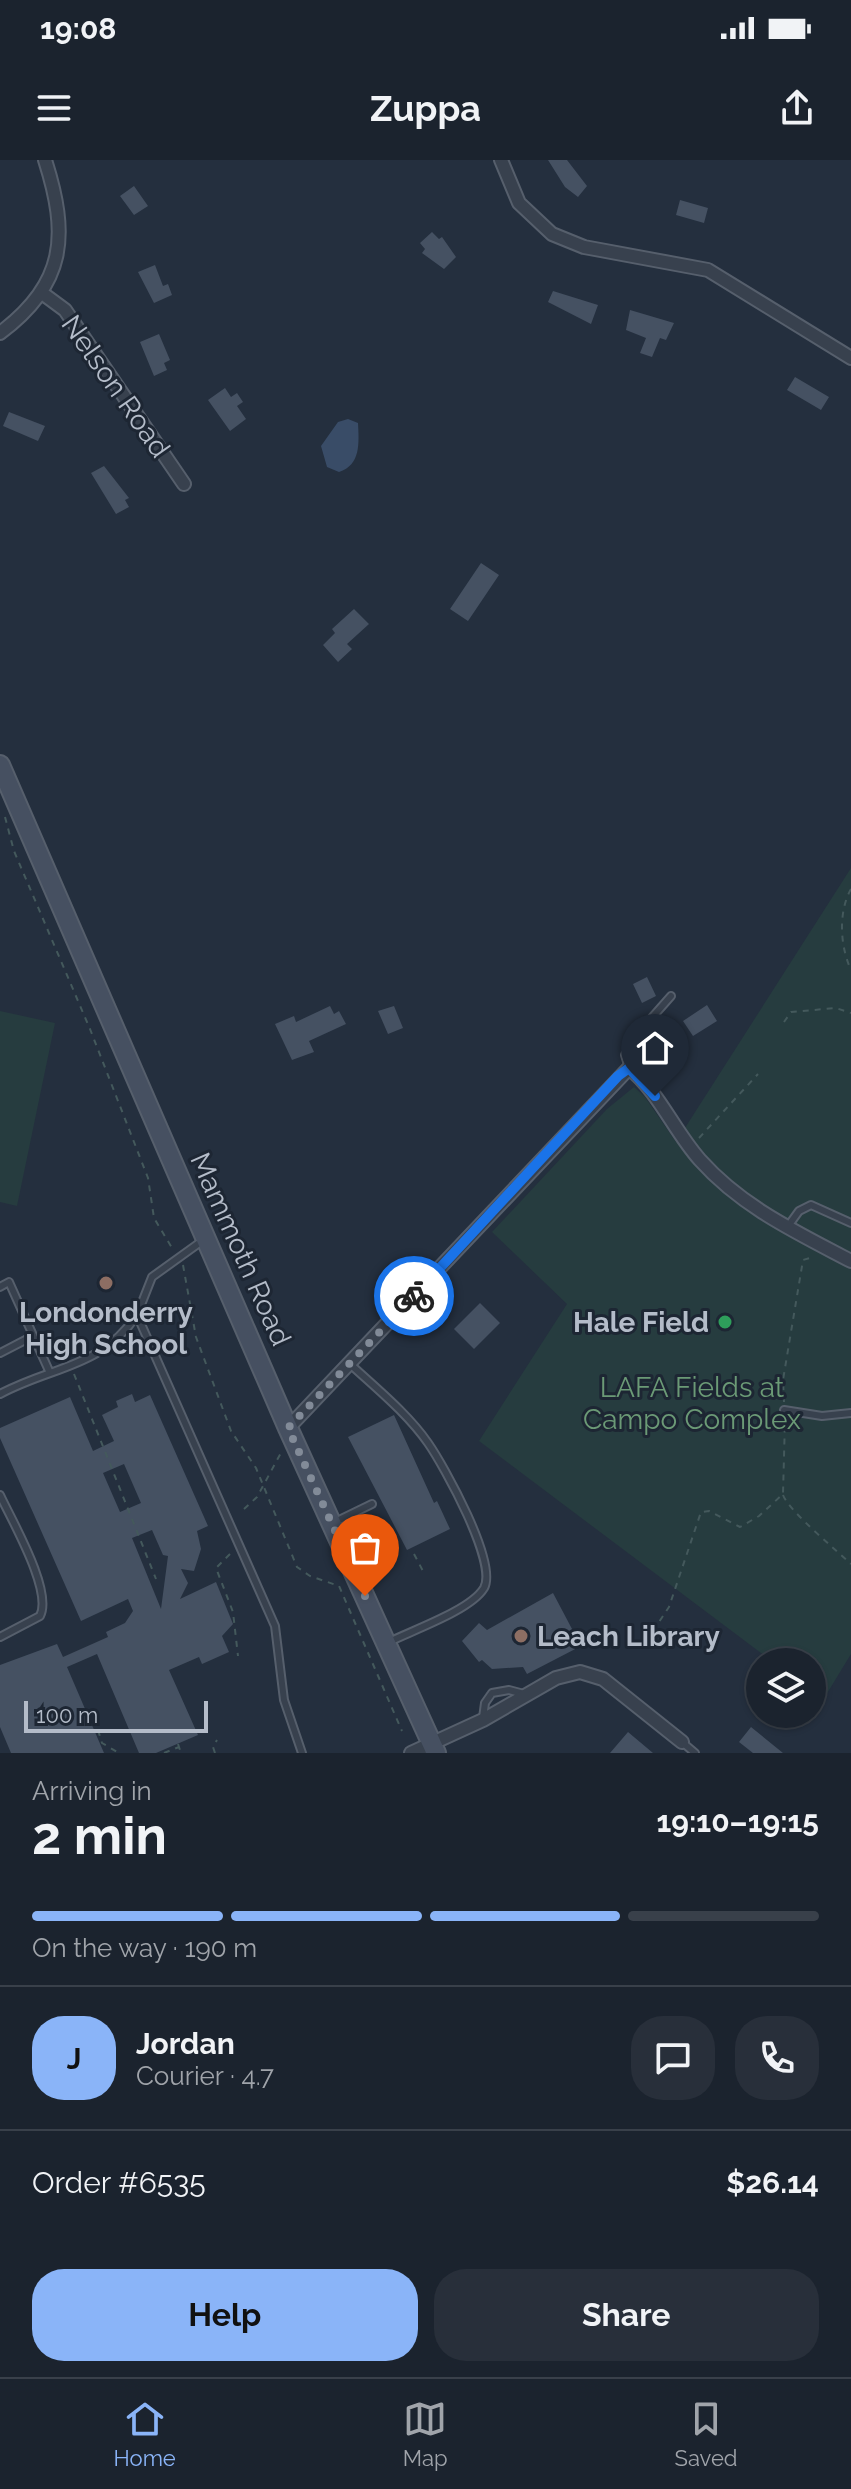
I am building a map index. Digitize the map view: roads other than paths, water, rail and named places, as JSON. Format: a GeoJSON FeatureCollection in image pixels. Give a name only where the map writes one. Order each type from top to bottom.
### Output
{"type":"FeatureCollection","features":[{"type":"Feature","properties":{"kind":"main road","name":"Mammoth Road"},"geometry":{"type":"LineString","coordinates":[[0,765],[288,1428],[434,1748]]}},
{"type":"Feature","properties":{"kind":"street"},"geometry":{"type":"LineString","coordinates":[[0,333],[29,310],[53,273],[59,246],[60,218],[45,160]]}},
{"type":"Feature","properties":{"kind":"street"},"geometry":{"type":"LineString","coordinates":[[501,160],[519,203],[552,234],[584,247],[708,270],[851,358]]}},
{"type":"Feature","properties":{"kind":"street","name":"Nelson Road"},"geometry":{"type":"LineString","coordinates":[[42,293],[65,310],[184,484]]}},
{"type":"Feature","properties":{"kind":"street"},"geometry":{"type":"LineString","coordinates":[[288,1428],[629,1068],[655,1096],[690,1148],[736,1194],[786,1229],[851,1261]]}},
{"type":"Feature","properties":{"kind":"street"},"geometry":{"type":"LineString","coordinates":[[411,1753],[434,1748],[570,1673],[593,1675],[682,1742]]}},
{"type":"Feature","properties":{"kind":"lane"},"geometry":{"type":"LineString","coordinates":[[629,1068],[625,1055],[634,1038],[671,996]]}},
{"type":"Feature","properties":{"kind":"lane"},"geometry":{"type":"LineString","coordinates":[[786,1229],[799,1211],[811,1205],[851,1223]]}},
{"type":"Feature","properties":{"kind":"lane"},"geometry":{"type":"LineString","coordinates":[[0,1394],[71,1366],[114,1344],[137,1315],[152,1277],[205,1239]]}},
{"type":"Feature","properties":{"kind":"lane"},"geometry":{"type":"LineString","coordinates":[[0,1287],[9,1282],[50,1373]]}},
{"type":"Feature","properties":{"kind":"lane"},"geometry":{"type":"LineString","coordinates":[[137,1315],[275,1626],[284,1700],[302,1753]]}},
{"type":"Feature","properties":{"kind":"lane"},"geometry":{"type":"LineString","coordinates":[[0,1353],[33,1336]]}},
{"type":"Feature","properties":{"kind":"lane"},"geometry":{"type":"LineString","coordinates":[[350,1364],[428,1442],[455,1492],[488,1569],[484,1588],[470,1602],[387,1643]]}},
{"type":"Feature","properties":{"kind":"lane"},"geometry":{"type":"LineString","coordinates":[[784,1410],[822,1416],[851,1413]]}},
{"type":"Feature","properties":{"kind":"lane"},"geometry":{"type":"LineString","coordinates":[[0,1495],[28,1554],[44,1602],[40,1616],[0,1637]]}},
{"type":"Feature","properties":{"kind":"lane"},"geometry":{"type":"LineString","coordinates":[[332,1524],[372,1504]]}},
{"type":"Feature","properties":{"kind":"lane"},"geometry":{"type":"LineString","coordinates":[[483,1720],[485,1703],[492,1693],[509,1690],[527,1695]]}},
{"type":"Feature","properties":{"kind":"lane"},"geometry":{"type":"LineString","coordinates":[[682,1742],[695,1753]]}},
{"type":"Feature","properties":{"kind":"water"},"geometry":{"type":"Polygon","coordinates":[[[348,419],[358,423],[357,452],[351,464],[339,472],[327,467],[321,446],[338,422],[348,419]]]}},
{"type":"Feature","properties":{"kind":"place","name":"Londonderry High School"},"geometry":{"type":"Point","coordinates":[106,1283]}},
{"type":"Feature","properties":{"kind":"place","name":"Hale Field"},"geometry":{"type":"Point","coordinates":[725,1322]}},
{"type":"Feature","properties":{"kind":"place","name":"Leach Library"},"geometry":{"type":"Point","coordinates":[521,1636]}},
{"type":"Feature","properties":{"kind":"park label","name":"LAFA Fields at Campo Complex"},"geometry":{"type":"Point","coordinates":[692,1403]}}]}
